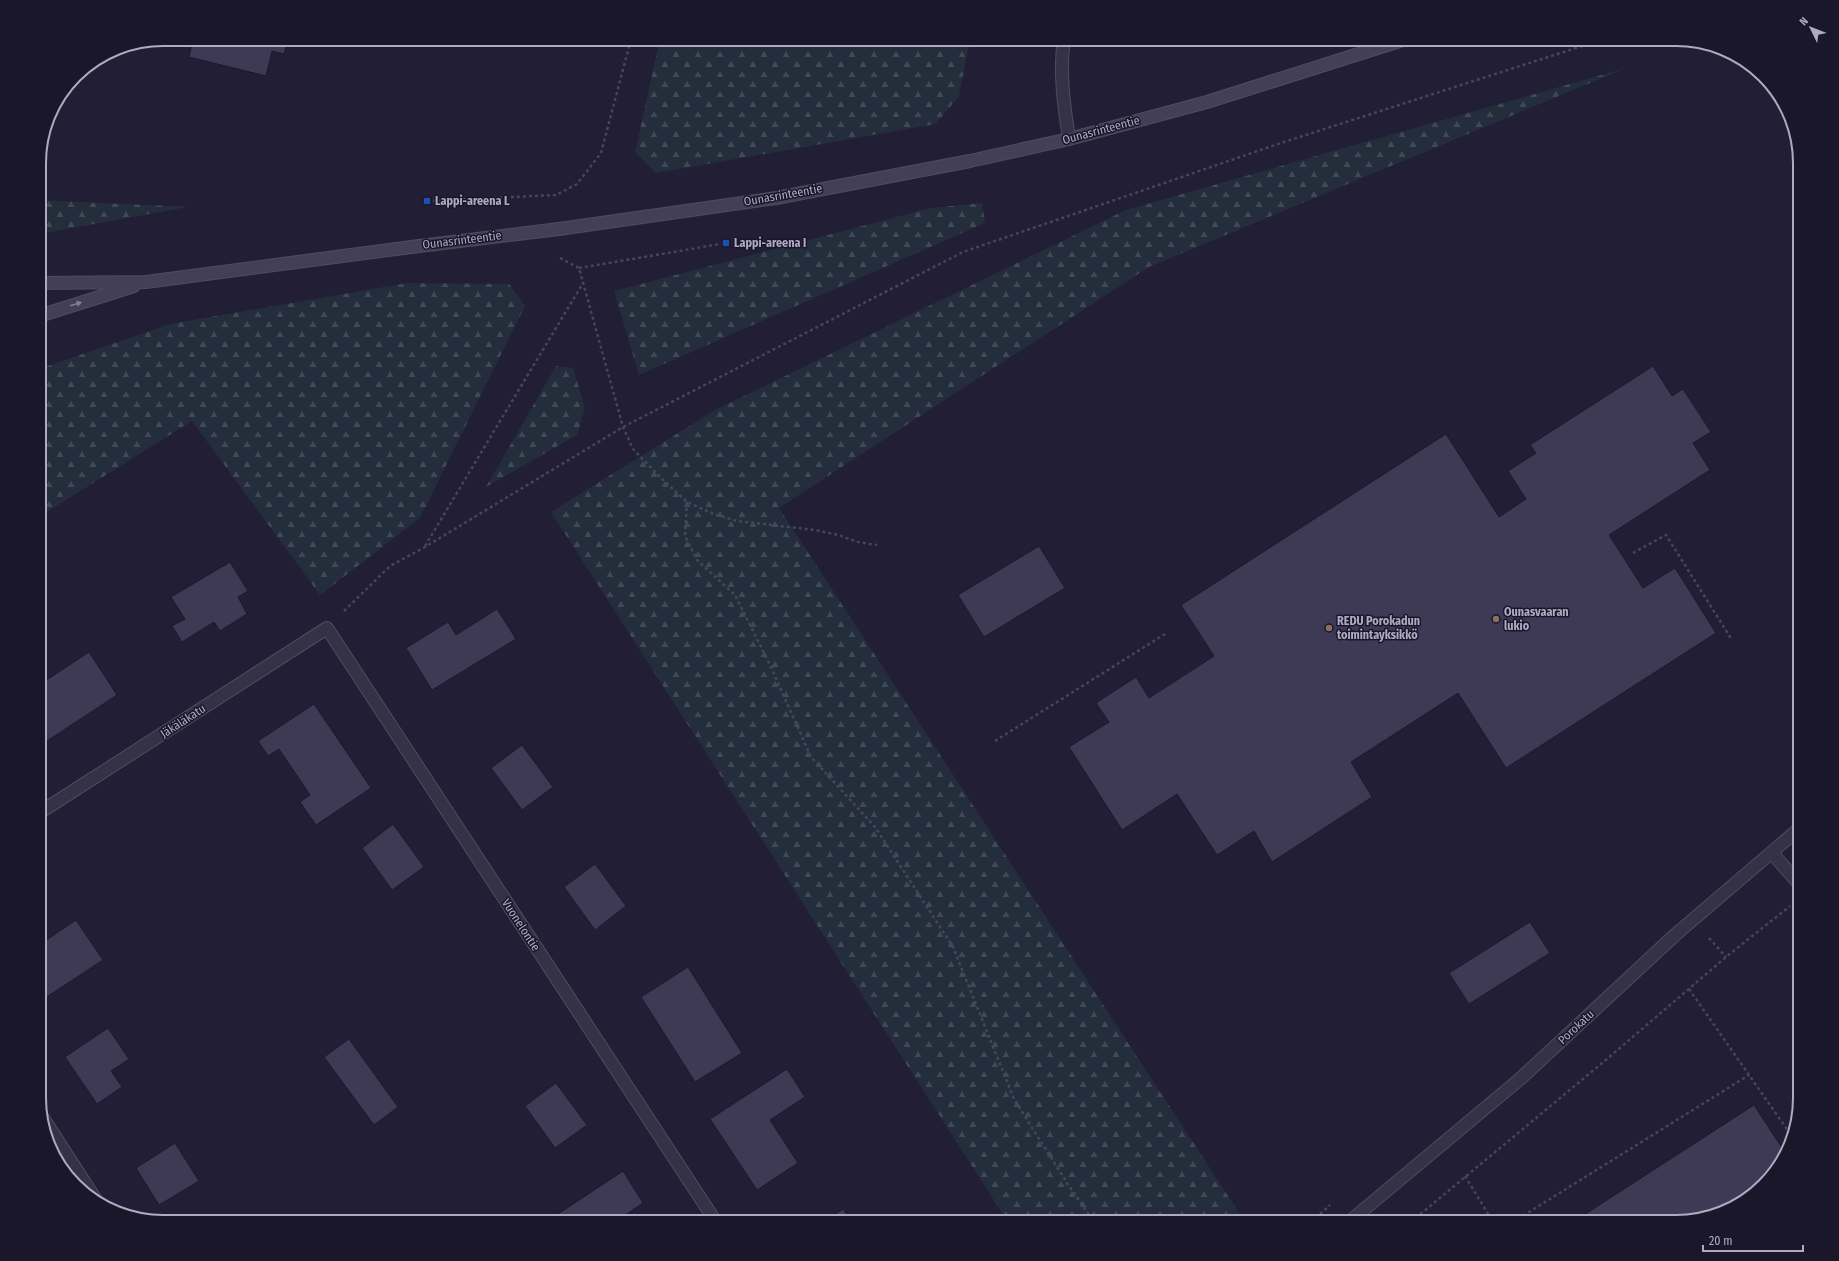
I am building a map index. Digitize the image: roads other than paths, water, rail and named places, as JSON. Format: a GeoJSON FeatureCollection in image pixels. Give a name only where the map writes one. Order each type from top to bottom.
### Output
{"type":"FeatureCollection","features":[{"type":"Feature","properties":{"kind":"street"},"geometry":{"type":"LineString","coordinates":[[1063,46],[1061,59],[1063,98],[1069,139]]}},
{"type":"Feature","properties":{"kind":"street","name":"Ounasrinteentie"},"geometry":{"type":"LineString","coordinates":[[46,283],[146,282],[559,229],[776,198],[970,161],[1069,139],[1207,102],[1384,46]]}},
{"type":"Feature","properties":{"kind":"street","name":"Ounasrinteentie"},"geometry":{"type":"LineString","coordinates":[[46,314],[146,282]]}},
{"type":"Feature","properties":{"kind":"street","name":"Jäkäläkatu"},"geometry":{"type":"LineString","coordinates":[[46,809],[327,628]]}},
{"type":"Feature","properties":{"kind":"street","name":"Vuonelontie"},"geometry":{"type":"LineString","coordinates":[[327,628],[711,1215]]}},
{"type":"Feature","properties":{"kind":"street","name":"Porokatu"},"geometry":{"type":"LineString","coordinates":[[1356,1215],[1520,1079],[1675,935],[1793,834]]}},
{"type":"Feature","properties":{"kind":"street"},"geometry":{"type":"LineString","coordinates":[[1772,853],[1793,877]]}},
{"type":"Feature","properties":{"kind":"street"},"geometry":{"type":"LineString","coordinates":[[50,1129],[88,1187]]}},
{"type":"Feature","properties":{"kind":"place","name":"Lappi-areena L"},"geometry":{"type":"Point","coordinates":[427,201]}},
{"type":"Feature","properties":{"kind":"place","name":"Lappi-areena I"},"geometry":{"type":"Point","coordinates":[726,243]}},
{"type":"Feature","properties":{"kind":"place","name":"Ounasvaaran lukio"},"geometry":{"type":"Point","coordinates":[1496,619]}},
{"type":"Feature","properties":{"kind":"place","name":"REDU Porokadun toimintayksikkö"},"geometry":{"type":"Point","coordinates":[1329,628]}}]}
